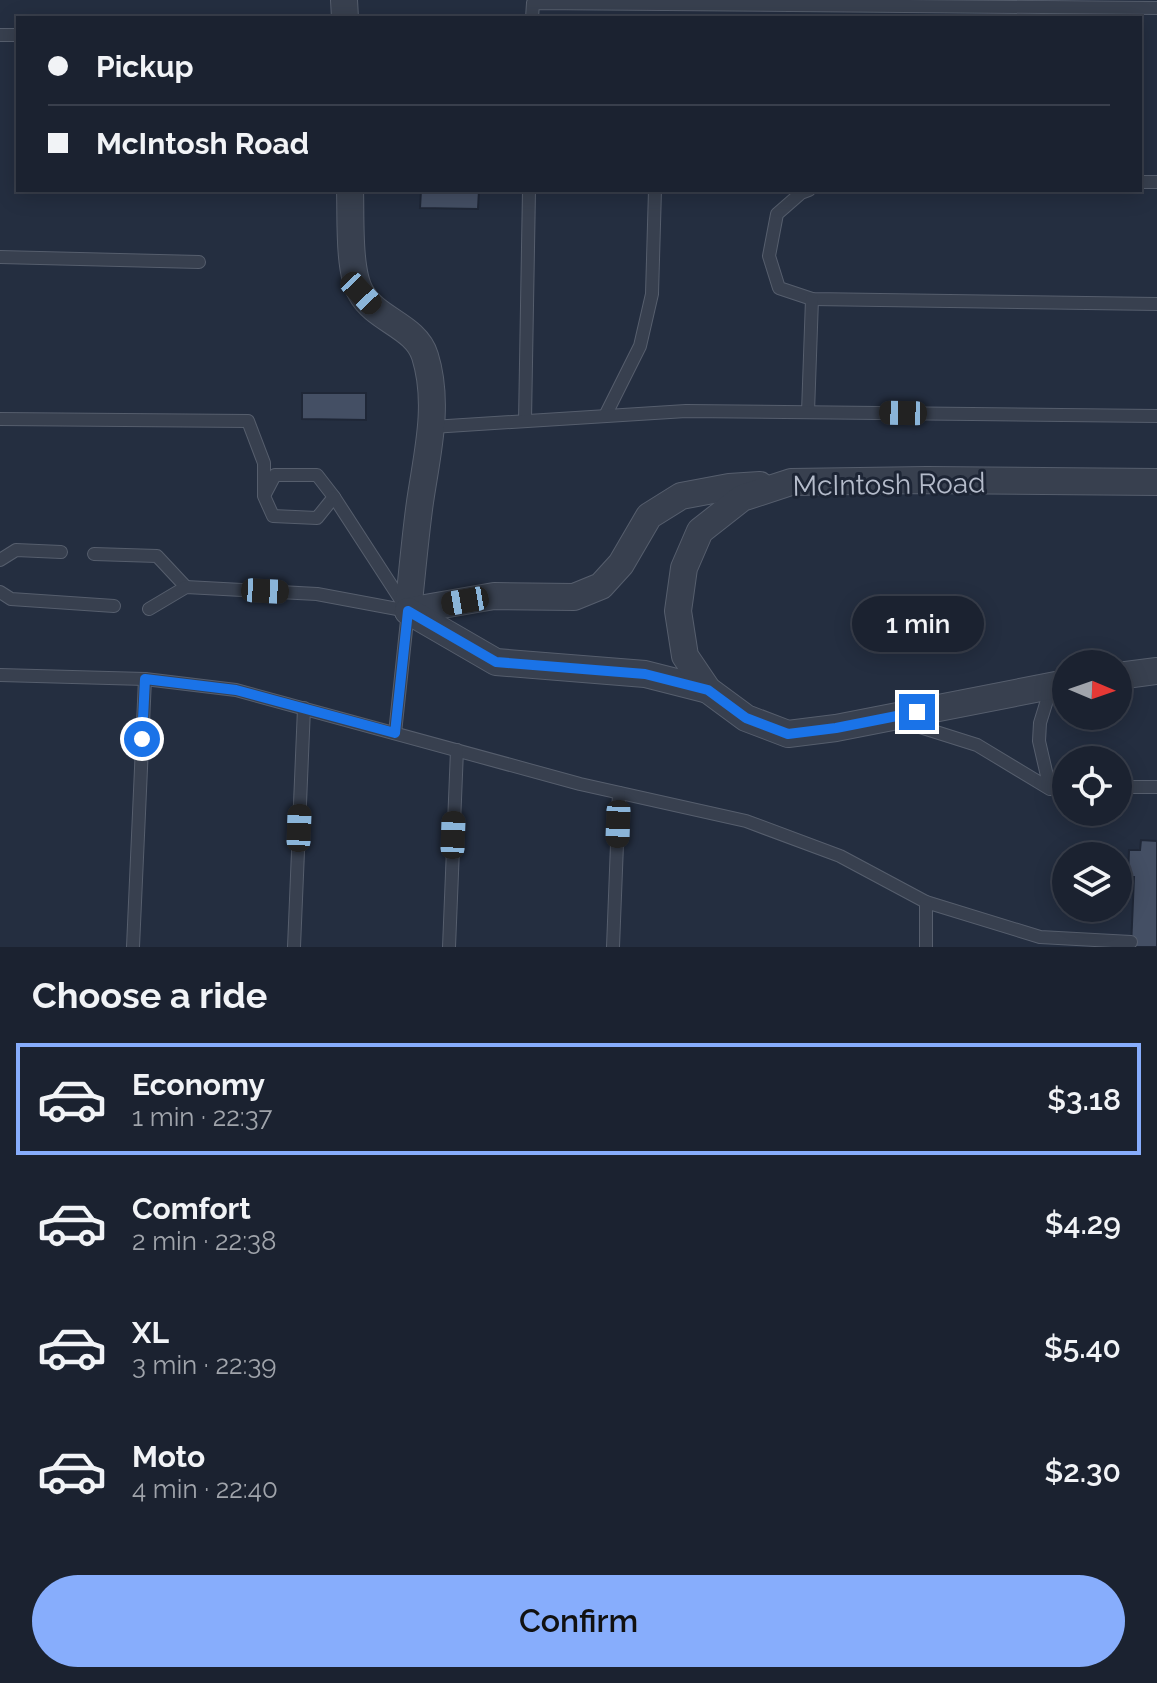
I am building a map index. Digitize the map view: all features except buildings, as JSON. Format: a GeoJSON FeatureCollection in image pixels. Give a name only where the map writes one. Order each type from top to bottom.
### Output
{"type":"FeatureCollection","features":[{"type":"Feature","properties":{"kind":"street"},"geometry":{"type":"LineString","coordinates":[[350,192],[352,262],[361,293],[381,315],[411,334],[425,354],[432,398],[432,427],[408,611]]}},
{"type":"Feature","properties":{"kind":"street"},"geometry":{"type":"LineString","coordinates":[[408,611],[494,596],[574,597],[601,586],[621,564],[649,516],[681,496],[729,487],[791,482]]}},
{"type":"Feature","properties":{"kind":"street","name":"McIntosh Road"},"geometry":{"type":"LineString","coordinates":[[1052,685],[836,728],[788,734],[746,718],[708,690],[685,656],[678,611],[684,568],[700,531],[742,498],[791,482],[1157,482]]}},
{"type":"Feature","properties":{"kind":"street"},"geometry":{"type":"LineString","coordinates":[[408,611],[496,662],[645,674],[708,690]]}},
{"type":"Feature","properties":{"kind":"street"},"geometry":{"type":"LineString","coordinates":[[1132,674],[1157,671]]}},
{"type":"Feature","properties":{"kind":"lane"},"geometry":{"type":"LineString","coordinates":[[532,16],[533,3],[1157,8]]}},
{"type":"Feature","properties":{"kind":"lane"},"geometry":{"type":"LineString","coordinates":[[660,4],[660,16]]}},
{"type":"Feature","properties":{"kind":"lane"},"geometry":{"type":"LineString","coordinates":[[525,421],[529,192]]}},
{"type":"Feature","properties":{"kind":"lane"},"geometry":{"type":"LineString","coordinates":[[605,416],[640,346],[652,294],[655,192]]}},
{"type":"Feature","properties":{"kind":"lane"},"geometry":{"type":"LineString","coordinates":[[804,192],[777,214],[769,256],[779,288],[812,299],[1157,304]]}},
{"type":"Feature","properties":{"kind":"lane"},"geometry":{"type":"LineString","coordinates":[[0,257],[199,262]]}},
{"type":"Feature","properties":{"kind":"lane"},"geometry":{"type":"LineString","coordinates":[[808,412],[812,299]]}},
{"type":"Feature","properties":{"kind":"lane"},"geometry":{"type":"LineString","coordinates":[[432,427],[686,411],[1157,416]]}},
{"type":"Feature","properties":{"kind":"lane"},"geometry":{"type":"LineString","coordinates":[[0,419],[248,421],[264,463],[264,496],[273,516],[317,518],[334,497]]}},
{"type":"Feature","properties":{"kind":"lane"},"geometry":{"type":"LineString","coordinates":[[264,496],[275,475],[317,475],[408,611],[395,733]]}},
{"type":"Feature","properties":{"kind":"lane"},"geometry":{"type":"LineString","coordinates":[[0,560],[16,550],[61,552]]}},
{"type":"Feature","properties":{"kind":"lane"},"geometry":{"type":"LineString","coordinates":[[94,554],[157,556],[186,587]]}},
{"type":"Feature","properties":{"kind":"lane"},"geometry":{"type":"LineString","coordinates":[[149,609],[186,587],[317,594],[408,611]]}},
{"type":"Feature","properties":{"kind":"lane"},"geometry":{"type":"LineString","coordinates":[[0,592],[11,599],[114,606]]}},
{"type":"Feature","properties":{"kind":"lane"},"geometry":{"type":"LineString","coordinates":[[0,675],[145,679],[236,690],[619,793],[746,821],[840,856],[926,902],[1040,937],[1131,942]]}},
{"type":"Feature","properties":{"kind":"lane"},"geometry":{"type":"LineString","coordinates":[[133,947],[145,679]]}},
{"type":"Feature","properties":{"kind":"lane"},"geometry":{"type":"LineString","coordinates":[[1050,789],[1039,741],[1040,723],[1052,698]]}},
{"type":"Feature","properties":{"kind":"lane"},"geometry":{"type":"LineString","coordinates":[[294,947],[304,708]]}},
{"type":"Feature","properties":{"kind":"lane"},"geometry":{"type":"LineString","coordinates":[[890,717],[977,745],[1050,789]]}},
{"type":"Feature","properties":{"kind":"lane"},"geometry":{"type":"LineString","coordinates":[[449,947],[457,750]]}},
{"type":"Feature","properties":{"kind":"lane"},"geometry":{"type":"LineString","coordinates":[[1132,787],[1157,787]]}},
{"type":"Feature","properties":{"kind":"lane"},"geometry":{"type":"LineString","coordinates":[[613,947],[619,793]]}},
{"type":"Feature","properties":{"kind":"lane"},"geometry":{"type":"LineString","coordinates":[[926,902],[926,947]]}},
{"type":"Feature","properties":{"kind":"route"},"geometry":{"type":"LineString","coordinates":[[142,739],[145,679],[236,690],[395,733],[408,611],[496,662],[645,674],[708,690],[746,718],[788,734],[917,712]]}}]}
